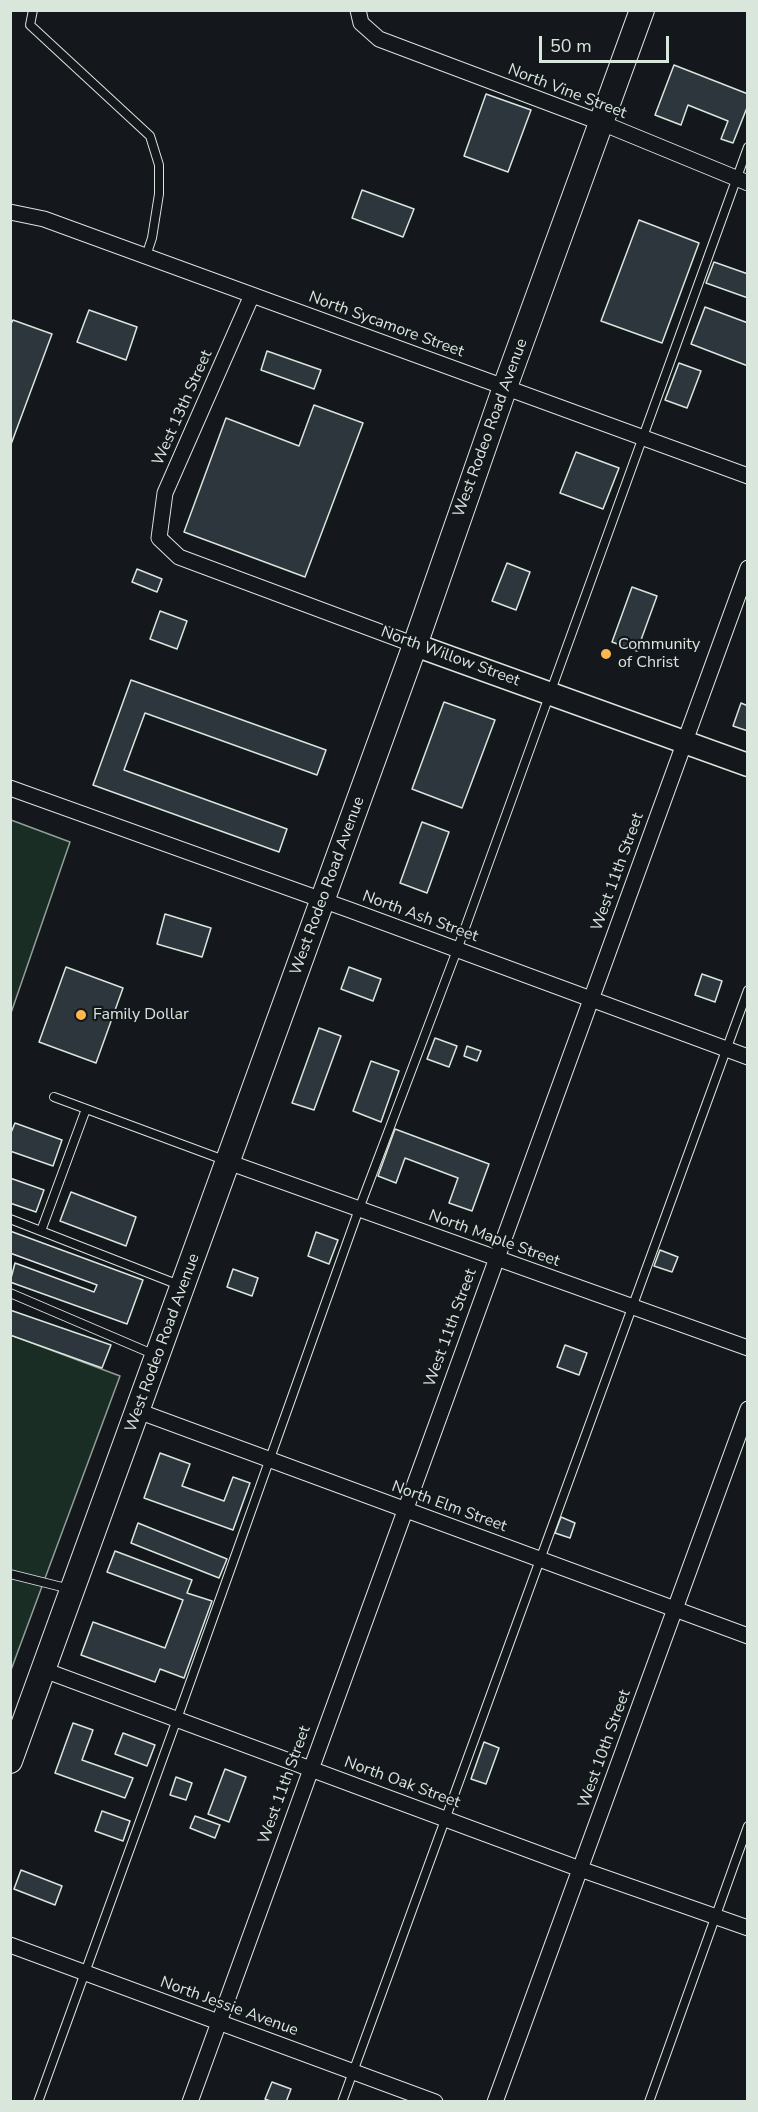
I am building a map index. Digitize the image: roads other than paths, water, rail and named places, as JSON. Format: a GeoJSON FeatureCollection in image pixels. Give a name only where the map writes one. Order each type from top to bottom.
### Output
{"type":"FeatureCollection","features":[{"type":"Feature","properties":{"kind":"main road","name":"West Rodeo Road Avenue"},"geometry":{"type":"LineString","coordinates":[[10,1761],[323,900],[642,10]]}},
{"type":"Feature","properties":{"kind":"main road","name":"North Willow Street"},"geometry":{"type":"LineString","coordinates":[[415,645],[747,765]]}},
{"type":"Feature","properties":{"kind":"street","name":"North Vine Street"},"geometry":{"type":"LineString","coordinates":[[358,10],[361,23],[379,39],[602,123],[742,181]]}},
{"type":"Feature","properties":{"kind":"street","name":"North Sycamore Street"},"geometry":{"type":"LineString","coordinates":[[10,212],[44,219],[747,476]]}},
{"type":"Feature","properties":{"kind":"street","name":"West 13th Street"},"geometry":{"type":"LineString","coordinates":[[159,538],[165,493],[252,295]]}},
{"type":"Feature","properties":{"kind":"street","name":"North Willow Street"},"geometry":{"type":"LineString","coordinates":[[159,538],[179,556],[415,645]]}},
{"type":"Feature","properties":{"kind":"street","name":"West 11th Street"},"geometry":{"type":"LineString","coordinates":[[190,2102],[747,568]]}},
{"type":"Feature","properties":{"kind":"street","name":"North Ash Street"},"geometry":{"type":"LineString","coordinates":[[10,788],[323,900],[747,1057]]}},
{"type":"Feature","properties":{"kind":"street","name":"North Maple Street"},"geometry":{"type":"LineString","coordinates":[[228,1162],[747,1348]]}},
{"type":"Feature","properties":{"kind":"street","name":"West 10th Street"},"geometry":{"type":"LineString","coordinates":[[495,2102],[747,1409]]}},
{"type":"Feature","properties":{"kind":"street","name":"North Elm Street"},"geometry":{"type":"LineString","coordinates":[[138,1411],[747,1636]]}},
{"type":"Feature","properties":{"kind":"street","name":"North Oak Street"},"geometry":{"type":"LineString","coordinates":[[44,1670],[580,1869],[747,1928]]}},
{"type":"Feature","properties":{"kind":"street","name":"North Jessie Avenue"},"geometry":{"type":"LineString","coordinates":[[10,1945],[435,2102]]}},
{"type":"Feature","properties":{"kind":"lane"},"geometry":{"type":"LineString","coordinates":[[33,10],[30,25],[150,136],[159,165],[159,194],[152,238],[146,257]]}},
{"type":"Feature","properties":{"kind":"lane"},"geometry":{"type":"LineString","coordinates":[[38,2102],[359,1209],[457,950],[642,437],[742,181],[747,147]]}},
{"type":"Feature","properties":{"kind":"lane"},"geometry":{"type":"LineString","coordinates":[[342,2102],[747,990]]}},
{"type":"Feature","properties":{"kind":"lane"},"geometry":{"type":"LineString","coordinates":[[54,1097],[228,1162]]}},
{"type":"Feature","properties":{"kind":"lane"},"geometry":{"type":"LineString","coordinates":[[42,1231],[86,1109]]}},
{"type":"Feature","properties":{"kind":"lane"},"geometry":{"type":"LineString","coordinates":[[10,1219],[183,1287]]}},
{"type":"Feature","properties":{"kind":"lane"},"geometry":{"type":"LineString","coordinates":[[10,1293],[158,1356]]}},
{"type":"Feature","properties":{"kind":"lane"},"geometry":{"type":"LineString","coordinates":[[10,1574],[73,1590]]}},
{"type":"Feature","properties":{"kind":"lane"},"geometry":{"type":"LineString","coordinates":[[649,2102],[747,1826]]}},
{"type":"Feature","properties":{"kind":"place","name":"Community of Christ"},"geometry":{"type":"Point","coordinates":[606,654]}},
{"type":"Feature","properties":{"kind":"place","name":"Family Dollar"},"geometry":{"type":"Point","coordinates":[81,1015]}}]}
